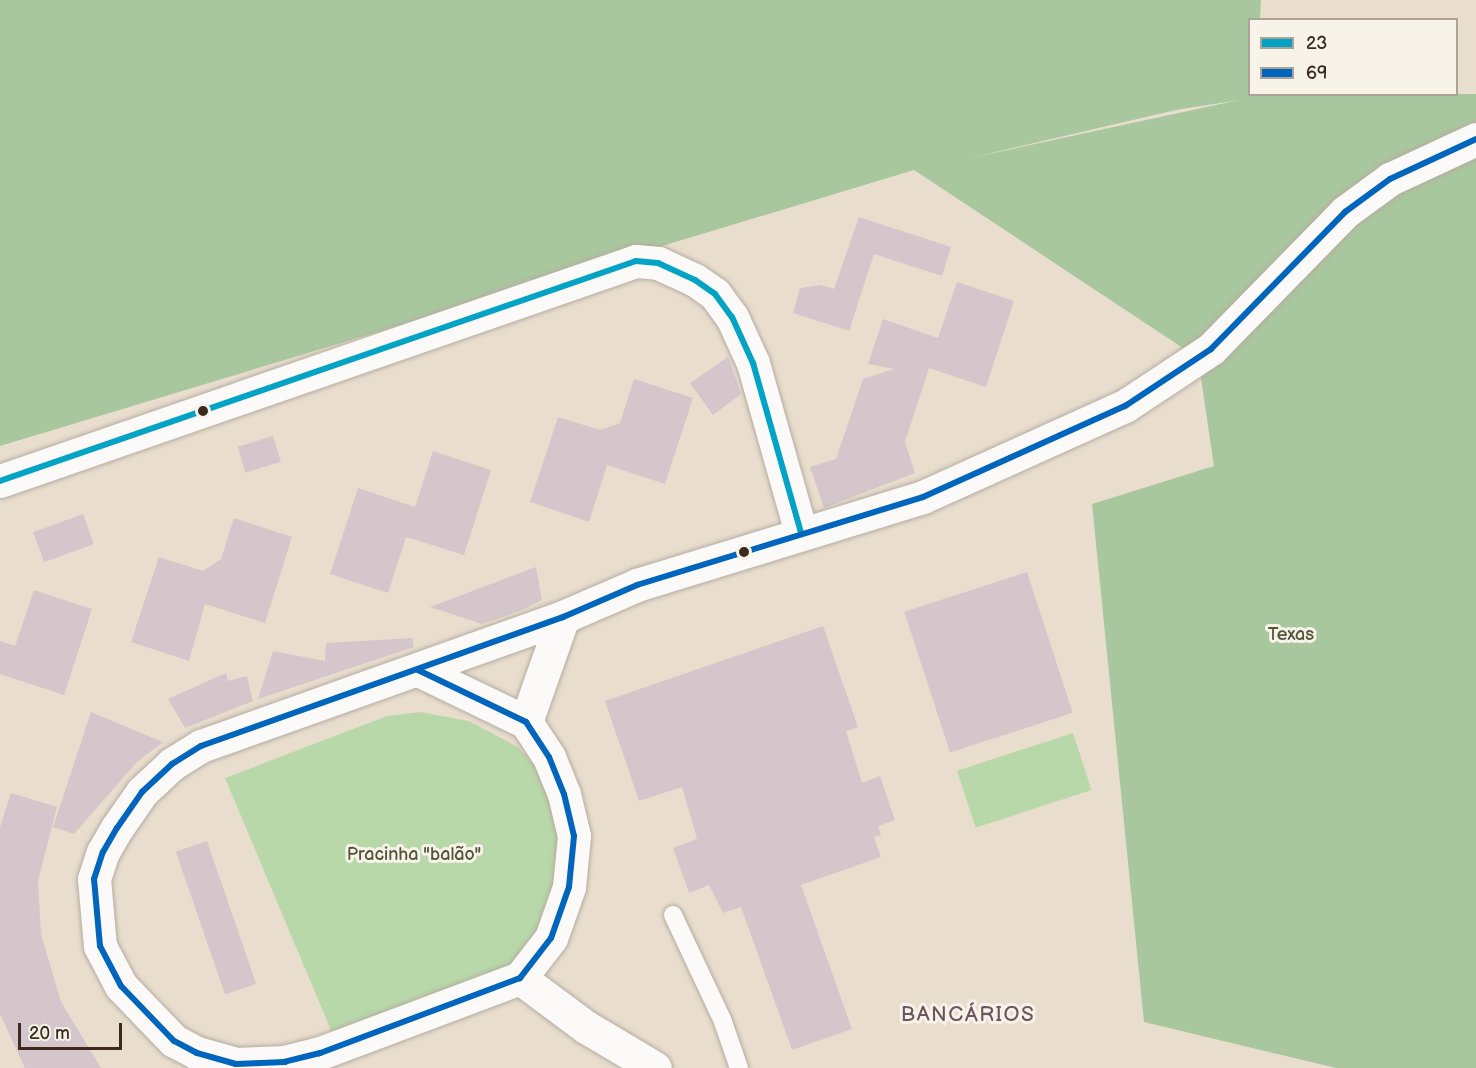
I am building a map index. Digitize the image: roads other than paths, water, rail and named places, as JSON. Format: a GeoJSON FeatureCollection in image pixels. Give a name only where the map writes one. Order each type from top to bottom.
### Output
{"type":"FeatureCollection","features":[{"type":"Feature","properties":{"kind":"street"},"geometry":{"type":"LineString","coordinates":[[418,670],[526,722],[549,757],[564,794],[574,836],[569,886],[551,938],[520,978],[320,1053],[285,1062],[236,1064],[197,1053],[174,1041],[121,986],[100,946],[94,879],[103,852],[142,792],[172,764],[201,746],[563,617],[637,585],[801,533],[859,519],[950,486],[1125,406],[1163,384],[1211,349],[1345,212],[1390,179],[1476,139]]}},
{"type":"Feature","properties":{"kind":"street"},"geometry":{"type":"LineString","coordinates":[[0,481],[636,261],[658,263],[695,280],[715,294],[732,317],[753,363],[801,533]]}},
{"type":"Feature","properties":{"kind":"street"},"geometry":{"type":"LineString","coordinates":[[526,722],[563,617]]}},
{"type":"Feature","properties":{"kind":"street"},"geometry":{"type":"LineString","coordinates":[[520,978],[586,1027],[655,1068]]}},
{"type":"Feature","properties":{"kind":"lane"},"geometry":{"type":"LineString","coordinates":[[673,915],[722,1019],[739,1068]]}},
{"type":"Feature","properties":{"kind":"district","name":"BANCÁRIOS"},"geometry":{"type":"Point","coordinates":[968,1015]}},
{"type":"Feature","properties":{"kind":"park label","name":"Texas"},"geometry":{"type":"Point","coordinates":[1291,635]}},
{"type":"Feature","properties":{"kind":"park label","name":"Pracinha \"balão\""},"geometry":{"type":"Point","coordinates":[414,855]}}]}
